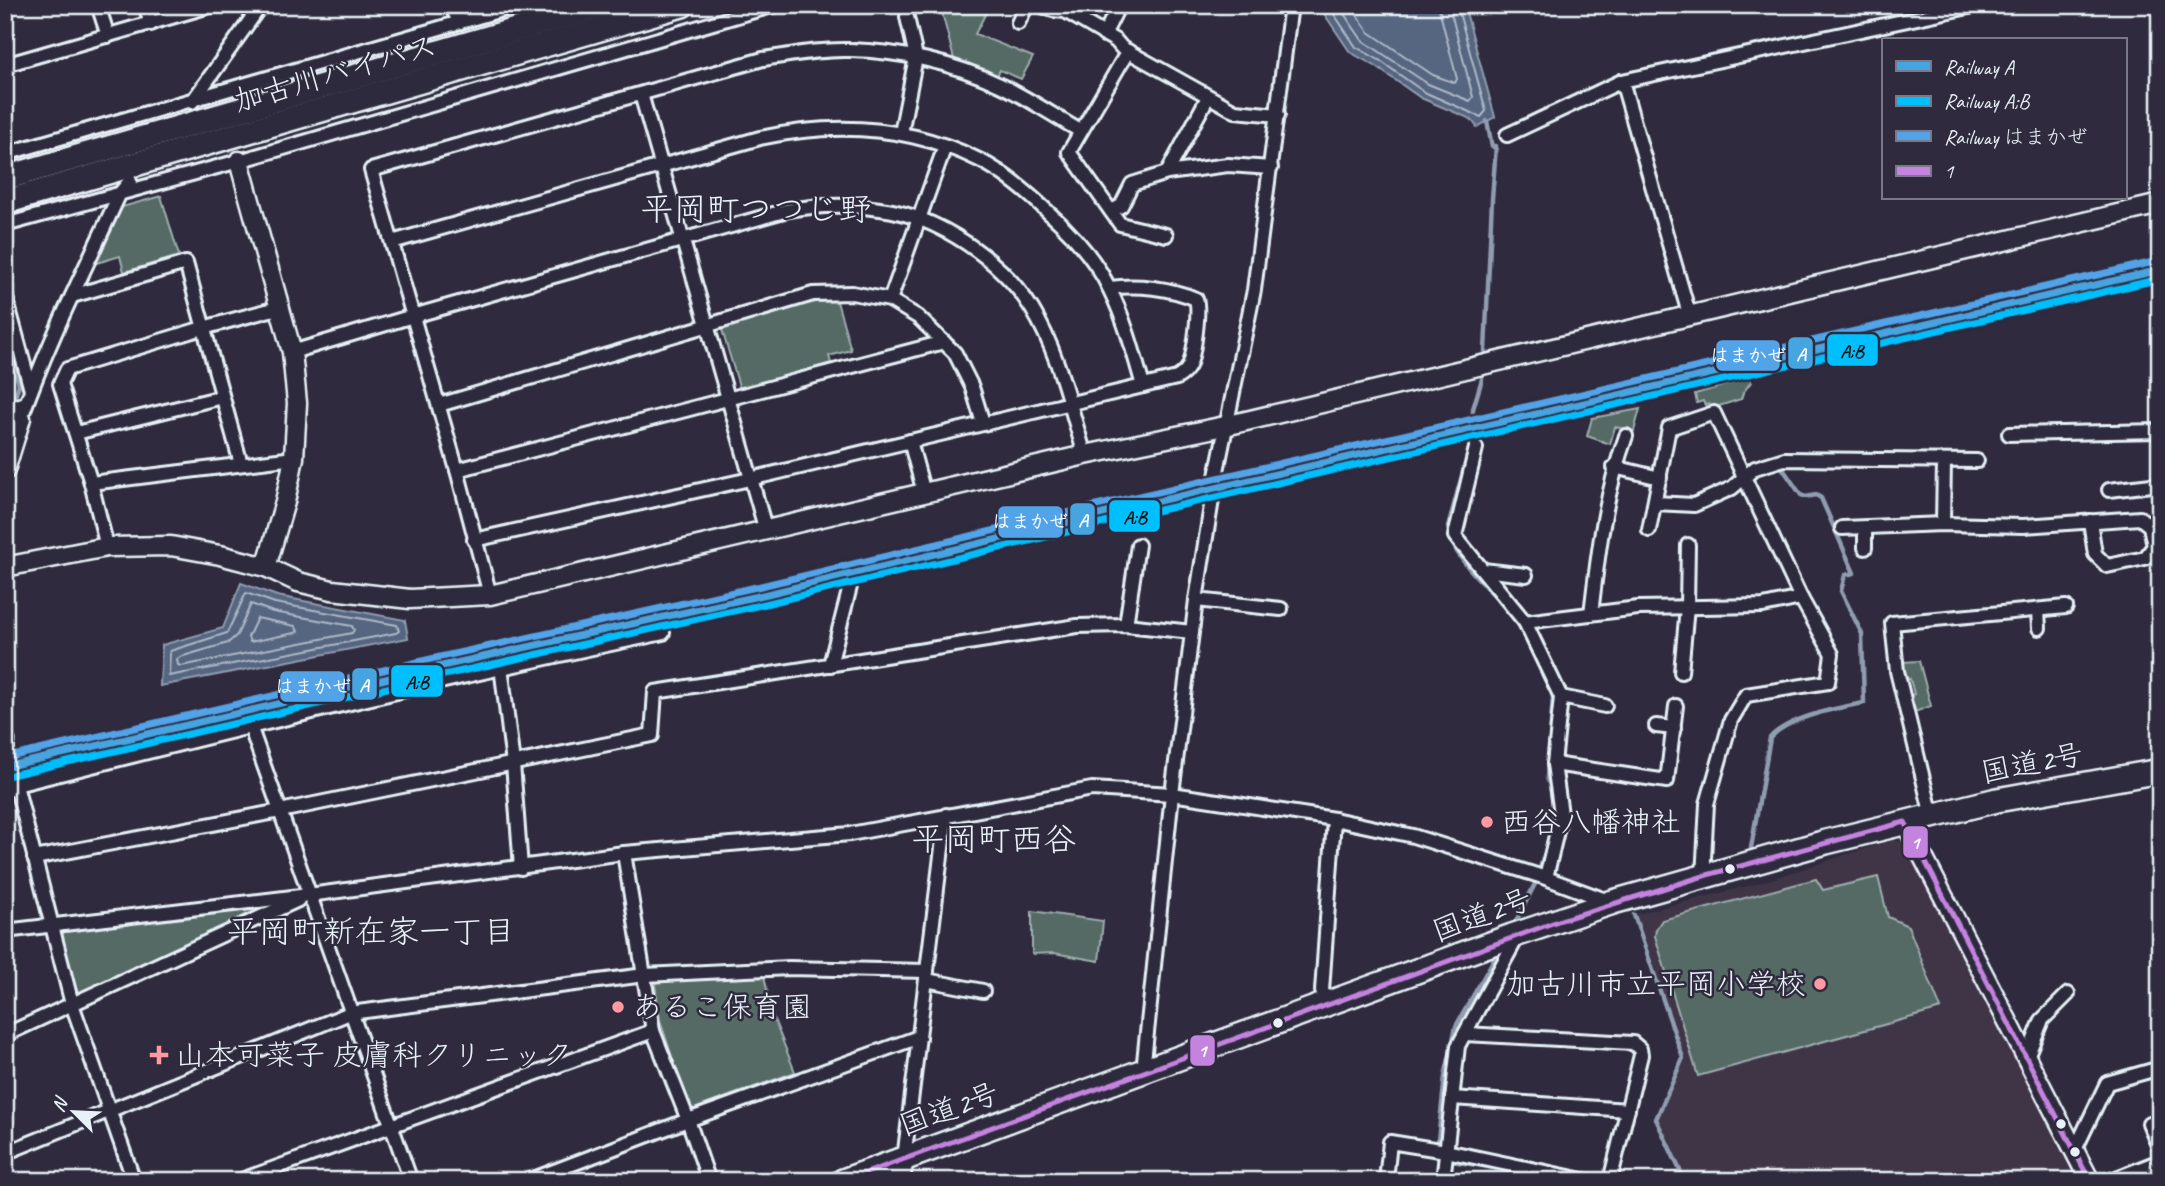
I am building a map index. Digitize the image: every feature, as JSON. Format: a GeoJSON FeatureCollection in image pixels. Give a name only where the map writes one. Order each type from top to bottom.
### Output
{"type":"FeatureCollection","features":[{"type":"Feature","properties":{"kind":"highway","name":"加古川バイパス"},"geometry":{"type":"LineString","coordinates":[[5,178],[602,5]]}},
{"type":"Feature","properties":{"kind":"highway","name":"加古川バイパス"},"geometry":{"type":"LineString","coordinates":[[5,202],[682,5]]}},
{"type":"Feature","properties":{"kind":"highway","name":"国道2号"},"geometry":{"type":"LineString","coordinates":[[843,1181],[902,1170],[1143,1071],[1613,902],[1905,822],[1997,800],[2160,771]]}},
{"type":"Feature","properties":{"kind":"street"},"geometry":{"type":"LineString","coordinates":[[98,5],[108,36]]}},
{"type":"Feature","properties":{"kind":"street"},"geometry":{"type":"LineString","coordinates":[[145,5],[151,24]]}},
{"type":"Feature","properties":{"kind":"street"},"geometry":{"type":"LineString","coordinates":[[5,65],[213,5]]}},
{"type":"Feature","properties":{"kind":"street"},"geometry":{"type":"LineString","coordinates":[[189,105],[261,5]]}},
{"type":"Feature","properties":{"kind":"street"},"geometry":{"type":"LineString","coordinates":[[450,5],[460,22]]}},
{"type":"Feature","properties":{"kind":"street"},"geometry":{"type":"LineString","coordinates":[[5,225],[239,161],[775,5]]}},
{"type":"Feature","properties":{"kind":"street"},"geometry":{"type":"LineString","coordinates":[[1018,23],[1027,5]]}},
{"type":"Feature","properties":{"kind":"street"},"geometry":{"type":"LineString","coordinates":[[1040,5],[1065,11],[1128,51],[1235,111],[1278,115]]}},
{"type":"Feature","properties":{"kind":"street"},"geometry":{"type":"LineString","coordinates":[[1104,35],[1119,5]]}},
{"type":"Feature","properties":{"kind":"street"},"geometry":{"type":"LineString","coordinates":[[1143,1071],[1172,794],[1196,600],[1225,426],[1254,290],[1291,5]]}},
{"type":"Feature","properties":{"kind":"street"},"geometry":{"type":"LineString","coordinates":[[1507,135],[1622,81],[1978,5]]}},
{"type":"Feature","properties":{"kind":"street"},"geometry":{"type":"LineString","coordinates":[[5,154],[189,105],[514,6]]}},
{"type":"Feature","properties":{"kind":"street"},"geometry":{"type":"LineString","coordinates":[[901,133],[916,57],[907,17]]}},
{"type":"Feature","properties":{"kind":"street"},"geometry":{"type":"LineString","coordinates":[[490,595],[439,405],[371,170],[763,59],[849,50],[916,57],[967,72],[1001,85],[1080,131]]}},
{"type":"Feature","properties":{"kind":"street"},"geometry":{"type":"LineString","coordinates":[[1128,51],[1069,152],[1120,224],[1166,235]]}},
{"type":"Feature","properties":{"kind":"street"},"geometry":{"type":"LineString","coordinates":[[1622,81],[1690,317]]}},
{"type":"Feature","properties":{"kind":"street"},"geometry":{"type":"LineString","coordinates":[[641,94],[766,531]]}},
{"type":"Feature","properties":{"kind":"street"},"geometry":{"type":"LineString","coordinates":[[1167,173],[1208,97]]}},
{"type":"Feature","properties":{"kind":"street"},"geometry":{"type":"LineString","coordinates":[[392,242],[760,138],[832,127],[901,133],[945,146],[979,160],[1007,177],[1059,221],[1085,250],[1110,288],[1143,386]]}},
{"type":"Feature","properties":{"kind":"street"},"geometry":{"type":"LineString","coordinates":[[890,300],[945,146]]}},
{"type":"Feature","properties":{"kind":"street"},"geometry":{"type":"LineString","coordinates":[[239,161],[292,352],[297,403],[294,458],[285,502],[266,567]]}},
{"type":"Feature","properties":{"kind":"street"},"geometry":{"type":"LineString","coordinates":[[1111,211],[1121,206],[1132,184],[1167,173],[1228,165],[1271,168]]}},
{"type":"Feature","properties":{"kind":"street"},"geometry":{"type":"LineString","coordinates":[[5,470],[14,414],[31,390],[120,193],[130,181]]}},
{"type":"Feature","properties":{"kind":"street"},"geometry":{"type":"LineString","coordinates":[[5,567],[107,547],[171,546],[266,567],[298,582],[320,587],[410,599],[490,595],[1085,455],[1225,426],[2160,204]]}},
{"type":"Feature","properties":{"kind":"street"},"geometry":{"type":"LineString","coordinates":[[292,352],[785,211],[813,206],[883,209],[918,219],[957,236],[1014,283],[1033,310],[1054,356],[1085,455]]}},
{"type":"Feature","properties":{"kind":"street"},"geometry":{"type":"LineString","coordinates":[[72,296],[186,263],[240,464]]}},
{"type":"Feature","properties":{"kind":"street"},"geometry":{"type":"LineString","coordinates":[[474,540],[1070,404],[1177,378],[1184,373],[1189,365],[1199,309],[1196,299],[1130,285],[1110,288]]}},
{"type":"Feature","properties":{"kind":"street"},"geometry":{"type":"LineString","coordinates":[[439,405],[813,294],[852,293],[890,300],[918,317],[944,342],[963,366],[983,423]]}},
{"type":"Feature","properties":{"kind":"street"},"geometry":{"type":"LineString","coordinates":[[5,294],[31,390]]}},
{"type":"Feature","properties":{"kind":"street"},"geometry":{"type":"LineString","coordinates":[[107,547],[91,483],[60,384],[67,369],[281,307]]}},
{"type":"Feature","properties":{"kind":"street"},"geometry":{"type":"LineString","coordinates":[[457,470],[944,342]]}},
{"type":"Feature","properties":{"kind":"street"},"geometry":{"type":"LineString","coordinates":[[76,433],[222,397]]}},
{"type":"Feature","properties":{"kind":"street"},"geometry":{"type":"LineString","coordinates":[[1649,530],[1669,428],[1714,414],[1801,598],[1832,654],[1828,681],[1746,695],[1731,720],[1707,804],[1703,877]]}},
{"type":"Feature","properties":{"kind":"street"},"geometry":{"type":"LineString","coordinates":[[2009,434],[2160,431]]}},
{"type":"Feature","properties":{"kind":"street"},"geometry":{"type":"LineString","coordinates":[[1591,614],[1600,535],[1614,467],[1626,436]]}},
{"type":"Feature","properties":{"kind":"street"},"geometry":{"type":"LineString","coordinates":[[910,441],[924,493]]}},
{"type":"Feature","properties":{"kind":"street"},"geometry":{"type":"LineString","coordinates":[[1476,448],[1455,536],[1525,622],[1561,697],[1554,764],[1562,814],[1541,876]]}},
{"type":"Feature","properties":{"kind":"street"},"geometry":{"type":"LineString","coordinates":[[91,483],[294,458]]}},
{"type":"Feature","properties":{"kind":"street"},"geometry":{"type":"LineString","coordinates":[[1655,503],[1695,505],[1732,488],[1755,468],[1784,459],[1977,461]]}},
{"type":"Feature","properties":{"kind":"street"},"geometry":{"type":"LineString","coordinates":[[1943,524],[1944,461]]}},
{"type":"Feature","properties":{"kind":"street"},"geometry":{"type":"LineString","coordinates":[[1614,467],[1660,478]]}},
{"type":"Feature","properties":{"kind":"street"},"geometry":{"type":"LineString","coordinates":[[2109,490],[2134,482],[2160,484]]}},
{"type":"Feature","properties":{"kind":"street"},"geometry":{"type":"LineString","coordinates":[[1842,528],[1943,524],[2022,526],[2090,521],[2140,518],[2150,526],[2154,546],[2144,558],[2107,566],[2095,554],[2090,521]]}},
{"type":"Feature","properties":{"kind":"street"},"geometry":{"type":"LineString","coordinates":[[1865,528],[1865,548]]}},
{"type":"Feature","properties":{"kind":"street"},"geometry":{"type":"LineString","coordinates":[[1126,625],[1138,545]]}},
{"type":"Feature","properties":{"kind":"street"},"geometry":{"type":"LineString","coordinates":[[1681,673],[1687,607],[1688,545]]}},
{"type":"Feature","properties":{"kind":"street"},"geometry":{"type":"LineString","coordinates":[[1483,570],[1525,575]]}},
{"type":"Feature","properties":{"kind":"street"},"geometry":{"type":"LineString","coordinates":[[830,665],[850,587]]}},
{"type":"Feature","properties":{"kind":"street"},"geometry":{"type":"LineString","coordinates":[[1525,622],[1638,608],[1763,606],[1801,598]]}},
{"type":"Feature","properties":{"kind":"street"},"geometry":{"type":"LineString","coordinates":[[1196,600],[1281,609]]}},
{"type":"Feature","properties":{"kind":"street"},"geometry":{"type":"LineString","coordinates":[[1932,816],[1897,671],[1892,624],[2066,607]]}},
{"type":"Feature","properties":{"kind":"street"},"geometry":{"type":"LineString","coordinates":[[2038,610],[2039,628]]}},
{"type":"Feature","properties":{"kind":"street"},"geometry":{"type":"LineString","coordinates":[[34,858],[513,765],[652,735],[655,692],[1077,626],[1126,625],[1192,632]]}},
{"type":"Feature","properties":{"kind":"street"},"geometry":{"type":"LineString","coordinates":[[11,789],[250,726],[501,666],[663,633]]}},
{"type":"Feature","properties":{"kind":"street"},"geometry":{"type":"LineString","coordinates":[[501,666],[513,765],[521,867]]}},
{"type":"Feature","properties":{"kind":"street"},"geometry":{"type":"LineString","coordinates":[[1561,697],[1605,706]]}},
{"type":"Feature","properties":{"kind":"street"},"geometry":{"type":"LineString","coordinates":[[1554,764],[1667,781],[1676,706]]}},
{"type":"Feature","properties":{"kind":"street"},"geometry":{"type":"LineString","coordinates":[[250,726],[411,1181]]}},
{"type":"Feature","properties":{"kind":"street"},"geometry":{"type":"LineString","coordinates":[[1656,726],[1674,728]]}},
{"type":"Feature","properties":{"kind":"street"},"geometry":{"type":"LineString","coordinates":[[5,741],[11,789],[34,858],[72,1004],[134,1181]]}},
{"type":"Feature","properties":{"kind":"street"},"geometry":{"type":"LineString","coordinates":[[5,931],[309,895],[624,853],[850,834],[1093,789],[1172,794],[1334,819],[1413,836],[1541,876],[1613,902]]}},
{"type":"Feature","properties":{"kind":"street"},"geometry":{"type":"LineString","coordinates":[[902,1170],[946,816]]}},
{"type":"Feature","properties":{"kind":"street"},"geometry":{"type":"LineString","coordinates":[[1328,1004],[1322,992],[1334,819]]}},
{"type":"Feature","properties":{"kind":"street"},"geometry":{"type":"LineString","coordinates":[[1905,822],[2090,1181]]}},
{"type":"Feature","properties":{"kind":"street"},"geometry":{"type":"LineString","coordinates":[[624,853],[653,1031],[709,1181]]}},
{"type":"Feature","properties":{"kind":"street"},"geometry":{"type":"LineString","coordinates":[[5,1035],[309,895]]}},
{"type":"Feature","properties":{"kind":"street"},"geometry":{"type":"LineString","coordinates":[[1443,1181],[1458,1046],[1510,937]]}},
{"type":"Feature","properties":{"kind":"street"},"geometry":{"type":"LineString","coordinates":[[5,1153],[350,1013],[645,975],[789,968],[927,975],[983,991]]}},
{"type":"Feature","properties":{"kind":"street"},"geometry":{"type":"LineString","coordinates":[[2026,1059],[2042,1020],[2068,994]]}},
{"type":"Feature","properties":{"kind":"street"},"geometry":{"type":"LineString","coordinates":[[239,1181],[653,1031]]}},
{"type":"Feature","properties":{"kind":"street"},"geometry":{"type":"LineString","coordinates":[[1465,1034],[1633,1043],[1640,1049],[1642,1055],[1611,1181]]}},
{"type":"Feature","properties":{"kind":"street"},"geometry":{"type":"LineString","coordinates":[[528,1181],[688,1119],[919,1037]]}},
{"type":"Feature","properties":{"kind":"street"},"geometry":{"type":"LineString","coordinates":[[2074,1152],[2107,1083],[2160,1068]]}},
{"type":"Feature","properties":{"kind":"street"},"geometry":{"type":"LineString","coordinates":[[1452,1098],[1628,1110]]}},
{"type":"Feature","properties":{"kind":"street"},"geometry":{"type":"LineString","coordinates":[[2149,1123],[2160,1149]]}},
{"type":"Feature","properties":{"kind":"street"},"geometry":{"type":"LineString","coordinates":[[1386,1181],[1390,1142],[1588,1181]]}},
{"type":"Feature","properties":{"kind":"street"},"geometry":{"type":"LineString","coordinates":[[2109,1181],[2160,1161]]}},
{"type":"Feature","properties":{"kind":"shaded area","name":"加古川市立平岡小学校"},"geometry":{"type":"Polygon","coordinates":[[[1892,840],[1909,843],[2079,1181],[1688,1181],[1658,1119],[1686,1059],[1637,914],[1756,884],[1892,840]]]}},
{"type":"Feature","properties":{"kind":"green space"},"geometry":{"type":"Polygon","coordinates":[[[940,5],[990,5],[975,34],[1033,57],[1021,79],[1000,70],[997,76],[954,59],[940,5]]]}},
{"type":"Feature","properties":{"kind":"green space"},"geometry":{"type":"Polygon","coordinates":[[[161,196],[179,256],[124,272],[120,256],[97,263],[122,207],[161,196]]]}},
{"type":"Feature","properties":{"kind":"green space"},"geometry":{"type":"Polygon","coordinates":[[[836,298],[851,350],[829,356],[831,363],[740,389],[722,330],[816,300],[836,298]]]}},
{"type":"Feature","properties":{"kind":"green space"},"geometry":{"type":"Polygon","coordinates":[[[1750,378],[1751,382],[1741,399],[1710,409],[1709,404],[1705,405],[1703,401],[1697,403],[1695,394],[1750,378]]]}},
{"type":"Feature","properties":{"kind":"green space"},"geometry":{"type":"Polygon","coordinates":[[[1640,409],[1634,431],[1615,427],[1610,444],[1587,436],[1592,418],[1640,409]]]}},
{"type":"Feature","properties":{"kind":"green space"},"geometry":{"type":"Polygon","coordinates":[[[1919,661],[1931,706],[1915,712],[1908,696],[1914,694],[1910,679],[1905,680],[1902,662],[1919,661]]]}},
{"type":"Feature","properties":{"kind":"green space"},"geometry":{"type":"Polygon","coordinates":[[[1878,877],[1888,917],[1908,926],[1941,1009],[1698,1076],[1655,936],[1662,920],[1816,879],[1823,890],[1878,877]]]}},
{"type":"Feature","properties":{"kind":"green space"},"geometry":{"type":"Polygon","coordinates":[[[255,906],[257,912],[81,993],[74,988],[60,938],[65,930],[255,906]]]}},
{"type":"Feature","properties":{"kind":"green space"},"geometry":{"type":"Polygon","coordinates":[[[1032,911],[1103,921],[1099,961],[1054,953],[1032,954],[1032,911]]]}},
{"type":"Feature","properties":{"kind":"green space"},"geometry":{"type":"Polygon","coordinates":[[[764,976],[773,1017],[795,1072],[694,1109],[688,1106],[660,1020],[655,984],[660,979],[764,976]]]}},
{"type":"Feature","properties":{"kind":"water"},"geometry":{"type":"Polygon","coordinates":[[[1321,5],[1464,5],[1495,117],[1477,127],[1471,119],[1421,98],[1350,52],[1321,5]]]}},
{"type":"Feature","properties":{"kind":"water"},"geometry":{"type":"Polygon","coordinates":[[[241,583],[277,596],[405,620],[408,638],[160,686],[162,645],[223,628],[241,583]]]}},
{"type":"Feature","properties":{"kind":"waterway"},"geometry":{"type":"LineString","coordinates":[[1485,351],[1496,146],[1492,147],[1487,121]]}},
{"type":"Feature","properties":{"kind":"waterway"},"geometry":{"type":"LineString","coordinates":[[5,337],[19,384],[13,404]]}},
{"type":"Feature","properties":{"kind":"waterway"},"geometry":{"type":"LineString","coordinates":[[1473,419],[1473,409],[1482,379]]}},
{"type":"Feature","properties":{"kind":"waterway"},"geometry":{"type":"LineString","coordinates":[[1472,438],[1448,527],[1451,540],[1466,564],[1515,619],[1536,658]]}},
{"type":"Feature","properties":{"kind":"waterway"},"geometry":{"type":"LineString","coordinates":[[1751,848],[1770,738],[1788,724],[1801,719],[1864,703],[1862,634],[1841,591],[1845,575],[1854,573],[1821,498],[1816,495],[1801,495],[1781,466]]}},
{"type":"Feature","properties":{"kind":"waterway"},"geometry":{"type":"LineString","coordinates":[[1551,688],[1553,697],[1547,778],[1553,793]]}},
{"type":"Feature","properties":{"kind":"waterway"},"geometry":{"type":"LineString","coordinates":[[1513,927],[1536,882],[1551,832]]}},
{"type":"Feature","properties":{"kind":"waterway"},"geometry":{"type":"LineString","coordinates":[[1634,915],[1683,1058],[1656,1119],[1685,1181]]}},
{"type":"Feature","properties":{"kind":"waterway"},"geometry":{"type":"LineString","coordinates":[[1438,1140],[1445,1077],[1456,1026],[1499,950]]}},
{"type":"Feature","properties":{"kind":"waterway"},"geometry":{"type":"LineString","coordinates":[[1452,1161],[1507,1170]]}},
{"type":"Feature","properties":{"kind":"rail line","name":"はまかぜ"},"geometry":{"type":"LineString","coordinates":[[5,758],[761,586],[2158,261]]}},
{"type":"Feature","properties":{"kind":"rail line","name":"A"},"geometry":{"type":"LineString","coordinates":[[5,767],[763,595],[2160,270]]}},
{"type":"Feature","properties":{"kind":"rail line","name":"A;B"},"geometry":{"type":"LineString","coordinates":[[7,776],[765,604],[2160,279]]}},
{"type":"Feature","properties":{"kind":"transit line","name":"1"},"geometry":{"type":"LineString","coordinates":[[844,1181],[1561,920],[1707,875],[1905,822],[2090,1181]]}},
{"type":"Feature","properties":{"kind":"place","name":"西谷八幡神社"},"geometry":{"type":"Point","coordinates":[1487,822]}},
{"type":"Feature","properties":{"kind":"place","name":"加古川市立平岡小学校"},"geometry":{"type":"Point","coordinates":[1820,984]}},
{"type":"Feature","properties":{"kind":"place","name":"あるこ保育園"},"geometry":{"type":"Point","coordinates":[618,1007]}},
{"type":"Feature","properties":{"kind":"place","name":"山本可菜子 皮膚科クリニック"},"geometry":{"type":"Point","coordinates":[159,1055]}},
{"type":"Feature","properties":{"kind":"district","name":"平岡町つつじ野"},"geometry":{"type":"Point","coordinates":[756,208]}},
{"type":"Feature","properties":{"kind":"district","name":"平岡町西谷"},"geometry":{"type":"Point","coordinates":[994,838]}},
{"type":"Feature","properties":{"kind":"district","name":"平岡町新在家一丁目"},"geometry":{"type":"Point","coordinates":[371,931]}}]}
